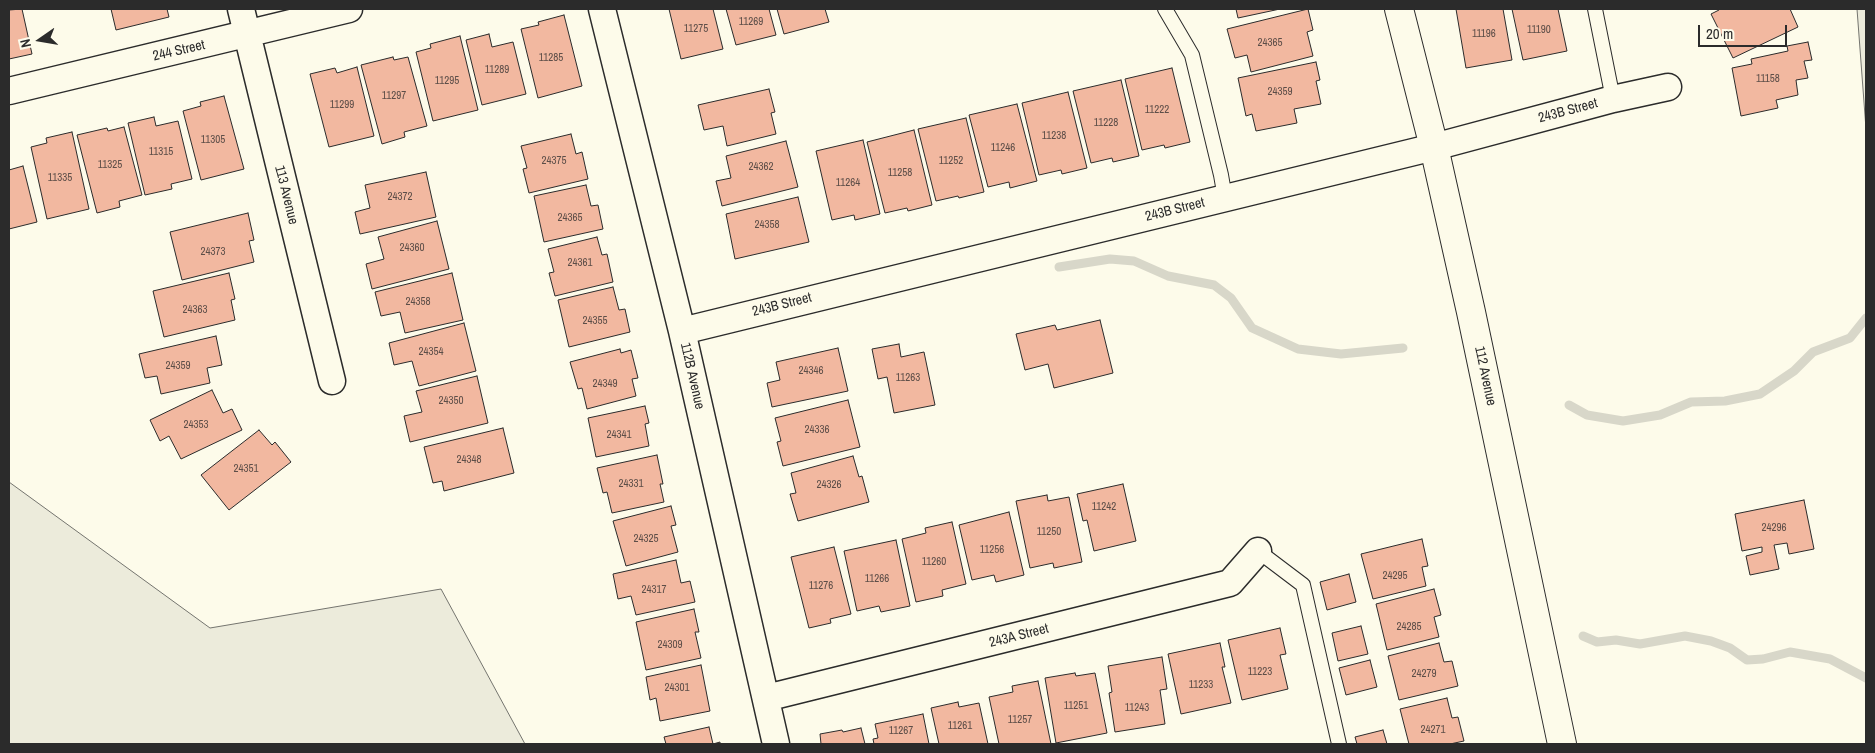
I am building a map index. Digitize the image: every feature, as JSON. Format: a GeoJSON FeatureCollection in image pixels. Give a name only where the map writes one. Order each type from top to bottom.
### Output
{"type":"FeatureCollection","features":[{"type":"Feature","properties":{"kind":"main road","name":"112 Avenue"},"geometry":{"type":"LineString","coordinates":[[1399,9],[1434,147],[1471,312],[1562,744]]}},
{"type":"Feature","properties":{"kind":"street","name":"113 Avenue"},"geometry":{"type":"LineString","coordinates":[[241,9],[332,381]]}},
{"type":"Feature","properties":{"kind":"street","name":"244 Street"},"geometry":{"type":"LineString","coordinates":[[9,91],[349,9]]}},
{"type":"Feature","properties":{"kind":"street","name":"112B Avenue"},"geometry":{"type":"LineString","coordinates":[[602,9],[682,331],[776,744]]}},
{"type":"Feature","properties":{"kind":"street","name":"243B Street"},"geometry":{"type":"LineString","coordinates":[[682,331],[1434,147],[1668,86]]}},
{"type":"Feature","properties":{"kind":"street","name":"243A Street"},"geometry":{"type":"LineString","coordinates":[[766,698],[1230,583],[1258,551]]}},
{"type":"Feature","properties":{"kind":"lane"},"geometry":{"type":"LineString","coordinates":[[1166,9],[1192,55],[1221,175],[1224,198]]}},
{"type":"Feature","properties":{"kind":"lane"},"geometry":{"type":"LineString","coordinates":[[1595,9],[1613,99]]}},
{"type":"Feature","properties":{"kind":"lane"},"geometry":{"type":"LineString","coordinates":[[1258,551],[1303,585],[1339,744]]}},
{"type":"Feature","properties":{"kind":"shaded area"},"geometry":{"type":"Polygon","coordinates":[[[1857,9],[1866,9],[1866,129],[1857,9]]]}},
{"type":"Feature","properties":{"kind":"shaded area"},"geometry":{"type":"Polygon","coordinates":[[[9,482],[210,628],[441,589],[525,744],[9,744],[9,482]]]}},
{"type":"Feature","properties":{"kind":"building"},"geometry":{"type":"Polygon","coordinates":[[[22,9],[32,54],[9,59],[9,10],[22,9]]]}},
{"type":"Feature","properties":{"kind":"building"},"geometry":{"type":"Polygon","coordinates":[[[111,9],[167,9],[169,17],[116,30],[111,9]]]}},
{"type":"Feature","properties":{"kind":"building"},"geometry":{"type":"Polygon","coordinates":[[[669,9],[713,9],[723,49],[681,59],[669,9]]]}},
{"type":"Feature","properties":{"kind":"building"},"geometry":{"type":"Polygon","coordinates":[[[726,9],[769,9],[776,35],[736,45],[726,9]]]}},
{"type":"Feature","properties":{"kind":"building"},"geometry":{"type":"Polygon","coordinates":[[[777,9],[825,9],[829,22],[784,34],[777,9]]]}},
{"type":"Feature","properties":{"kind":"building"},"geometry":{"type":"Polygon","coordinates":[[[1236,9],[1280,9],[1238,18],[1236,9]]]}},
{"type":"Feature","properties":{"kind":"building"},"geometry":{"type":"Polygon","coordinates":[[[1308,9],[1313,30],[1307,32],[1313,56],[1251,72],[1247,55],[1235,58],[1227,29],[1308,9]]]}},
{"type":"Feature","properties":{"kind":"building"},"geometry":{"type":"Polygon","coordinates":[[[1456,9],[1503,9],[1512,60],[1466,68],[1456,9]]]}},
{"type":"Feature","properties":{"kind":"building"},"geometry":{"type":"Polygon","coordinates":[[[1512,9],[1558,9],[1567,51],[1523,60],[1512,9]]]}},
{"type":"Feature","properties":{"kind":"building"},"geometry":{"type":"Polygon","coordinates":[[[1718,9],[1790,9],[1798,27],[1733,58],[1711,14],[1718,9]]]}},
{"type":"Feature","properties":{"kind":"building"},"geometry":{"type":"Polygon","coordinates":[[[564,15],[582,86],[538,98],[521,29],[539,25],[538,22],[564,15]]]}},
{"type":"Feature","properties":{"kind":"building"},"geometry":{"type":"Polygon","coordinates":[[[489,34],[492,47],[513,42],[526,94],[482,105],[466,40],[489,34]]]}},
{"type":"Feature","properties":{"kind":"building"},"geometry":{"type":"Polygon","coordinates":[[[460,36],[478,110],[433,121],[416,52],[431,48],[430,44],[460,36]]]}},
{"type":"Feature","properties":{"kind":"building"},"geometry":{"type":"Polygon","coordinates":[[[1808,42],[1812,60],[1804,61],[1808,78],[1796,80],[1798,95],[1776,100],[1778,108],[1741,116],[1732,68],[1752,64],[1751,59],[1788,51],[1787,46],[1808,42]]]}},
{"type":"Feature","properties":{"kind":"building"},"geometry":{"type":"Polygon","coordinates":[[[393,57],[394,60],[408,57],[427,126],[404,132],[405,137],[382,144],[361,65],[393,57]]]}},
{"type":"Feature","properties":{"kind":"building"},"geometry":{"type":"Polygon","coordinates":[[[1316,62],[1320,80],[1316,81],[1321,104],[1294,109],[1297,123],[1256,131],[1252,114],[1246,116],[1238,78],[1316,62]]]}},
{"type":"Feature","properties":{"kind":"building"},"geometry":{"type":"Polygon","coordinates":[[[357,67],[374,136],[329,147],[310,74],[335,68],[337,73],[357,67]]]}},
{"type":"Feature","properties":{"kind":"building"},"geometry":{"type":"Polygon","coordinates":[[[1172,68],[1190,142],[1165,148],[1164,145],[1142,150],[1125,79],[1172,68]]]}},
{"type":"Feature","properties":{"kind":"building"},"geometry":{"type":"Polygon","coordinates":[[[1121,80],[1139,156],[1113,162],[1112,158],[1091,163],[1073,91],[1121,80]]]}},
{"type":"Feature","properties":{"kind":"building"},"geometry":{"type":"Polygon","coordinates":[[[769,89],[775,112],[771,113],[776,134],[727,146],[723,126],[704,130],[698,105],[769,89]]]}},
{"type":"Feature","properties":{"kind":"building"},"geometry":{"type":"Polygon","coordinates":[[[1068,92],[1087,168],[1062,174],[1061,170],[1039,175],[1022,103],[1068,92]]]}},
{"type":"Feature","properties":{"kind":"building"},"geometry":{"type":"Polygon","coordinates":[[[224,96],[244,169],[201,180],[183,111],[201,106],[200,102],[224,96]]]}},
{"type":"Feature","properties":{"kind":"building"},"geometry":{"type":"Polygon","coordinates":[[[1017,104],[1037,181],[1010,188],[1009,182],[988,187],[969,115],[1017,104]]]}},
{"type":"Feature","properties":{"kind":"building"},"geometry":{"type":"Polygon","coordinates":[[[154,117],[156,126],[178,121],[192,179],[171,184],[172,189],[145,195],[128,123],[154,117]]]}},
{"type":"Feature","properties":{"kind":"building"},"geometry":{"type":"Polygon","coordinates":[[[966,118],[984,192],[936,201],[918,129],[966,118]]]}},
{"type":"Feature","properties":{"kind":"building"},"geometry":{"type":"Polygon","coordinates":[[[124,127],[142,195],[119,201],[120,207],[97,213],[77,135],[107,128],[108,131],[124,127]]]}},
{"type":"Feature","properties":{"kind":"building"},"geometry":{"type":"Polygon","coordinates":[[[914,130],[932,205],[908,211],[907,208],[885,213],[867,142],[914,130]]]}},
{"type":"Feature","properties":{"kind":"building"},"geometry":{"type":"Polygon","coordinates":[[[72,132],[89,209],[47,219],[31,147],[47,143],[46,138],[72,132]]]}},
{"type":"Feature","properties":{"kind":"building"},"geometry":{"type":"Polygon","coordinates":[[[571,134],[576,154],[582,152],[588,179],[529,193],[523,169],[527,168],[521,146],[571,134]]]}},
{"type":"Feature","properties":{"kind":"building"},"geometry":{"type":"Polygon","coordinates":[[[863,140],[880,214],[855,220],[854,215],[832,220],[816,151],[863,140]]]}},
{"type":"Feature","properties":{"kind":"building"},"geometry":{"type":"Polygon","coordinates":[[[786,141],[798,187],[722,206],[716,181],[731,178],[726,156],[786,141]]]}},
{"type":"Feature","properties":{"kind":"building"},"geometry":{"type":"Polygon","coordinates":[[[23,166],[37,222],[9,229],[9,170],[23,166]]]}},
{"type":"Feature","properties":{"kind":"building"},"geometry":{"type":"Polygon","coordinates":[[[426,172],[436,217],[360,234],[355,212],[370,208],[365,185],[426,172]]]}},
{"type":"Feature","properties":{"kind":"building"},"geometry":{"type":"Polygon","coordinates":[[[586,185],[591,206],[598,205],[603,229],[544,242],[534,196],[586,185]]]}},
{"type":"Feature","properties":{"kind":"building"},"geometry":{"type":"Polygon","coordinates":[[[798,197],[809,242],[735,259],[726,214],[798,197]]]}},
{"type":"Feature","properties":{"kind":"building"},"geometry":{"type":"Polygon","coordinates":[[[248,213],[254,240],[249,241],[254,262],[182,280],[170,232],[248,213]]]}},
{"type":"Feature","properties":{"kind":"building"},"geometry":{"type":"Polygon","coordinates":[[[437,221],[449,269],[372,289],[366,264],[384,259],[378,237],[437,221]]]}},
{"type":"Feature","properties":{"kind":"building"},"geometry":{"type":"Polygon","coordinates":[[[597,237],[602,255],[607,254],[613,282],[555,296],[549,273],[554,272],[548,249],[597,237]]]}},
{"type":"Feature","properties":{"kind":"building"},"geometry":{"type":"Polygon","coordinates":[[[229,273],[235,299],[231,300],[235,320],[164,337],[153,291],[229,273]]]}},
{"type":"Feature","properties":{"kind":"building"},"geometry":{"type":"Polygon","coordinates":[[[452,273],[463,320],[405,333],[400,312],[381,316],[375,292],[452,273]]]}},
{"type":"Feature","properties":{"kind":"building"},"geometry":{"type":"Polygon","coordinates":[[[613,287],[619,310],[625,309],[630,332],[569,347],[558,300],[613,287]]]}},
{"type":"Feature","properties":{"kind":"building"},"geometry":{"type":"Polygon","coordinates":[[[1100,320],[1113,373],[1054,388],[1048,364],[1025,370],[1016,334],[1055,325],[1057,330],[1100,320]]]}},
{"type":"Feature","properties":{"kind":"building"},"geometry":{"type":"Polygon","coordinates":[[[464,323],[476,371],[419,386],[412,361],[394,365],[389,343],[464,323]]]}},
{"type":"Feature","properties":{"kind":"building"},"geometry":{"type":"Polygon","coordinates":[[[216,336],[222,365],[207,368],[210,383],[161,394],[157,376],[145,378],[139,354],[216,336]]]}},
{"type":"Feature","properties":{"kind":"building"},"geometry":{"type":"Polygon","coordinates":[[[899,344],[901,357],[924,352],[935,405],[894,413],[887,377],[878,379],[872,349],[899,344]]]}},
{"type":"Feature","properties":{"kind":"building"},"geometry":{"type":"Polygon","coordinates":[[[838,348],[848,391],[772,407],[767,383],[780,380],[776,362],[838,348]]]}},
{"type":"Feature","properties":{"kind":"building"},"geometry":{"type":"Polygon","coordinates":[[[620,349],[621,353],[631,350],[638,378],[632,379],[636,396],[587,409],[582,388],[578,389],[570,362],[620,349]]]}},
{"type":"Feature","properties":{"kind":"building"},"geometry":{"type":"Polygon","coordinates":[[[477,376],[488,423],[410,442],[404,416],[422,412],[416,391],[477,376]]]}},
{"type":"Feature","properties":{"kind":"building"},"geometry":{"type":"Polygon","coordinates":[[[212,390],[223,413],[232,409],[242,430],[181,459],[169,436],[160,441],[150,420],[212,390]]]}},
{"type":"Feature","properties":{"kind":"building"},"geometry":{"type":"Polygon","coordinates":[[[848,400],[860,447],[783,466],[777,442],[781,441],[775,418],[848,400]]]}},
{"type":"Feature","properties":{"kind":"building"},"geometry":{"type":"Polygon","coordinates":[[[645,406],[649,423],[645,424],[649,446],[596,457],[588,418],[645,406]]]}},
{"type":"Feature","properties":{"kind":"building"},"geometry":{"type":"Polygon","coordinates":[[[503,428],[514,473],[444,491],[442,481],[433,483],[424,447],[503,428]]]}},
{"type":"Feature","properties":{"kind":"building"},"geometry":{"type":"Polygon","coordinates":[[[259,430],[272,445],[275,442],[291,462],[229,510],[201,475],[259,430]]]}},
{"type":"Feature","properties":{"kind":"building"},"geometry":{"type":"Polygon","coordinates":[[[657,455],[663,484],[660,484],[664,502],[612,513],[607,492],[603,493],[597,468],[657,455]]]}},
{"type":"Feature","properties":{"kind":"building"},"geometry":{"type":"Polygon","coordinates":[[[853,456],[859,477],[862,476],[869,502],[798,521],[790,494],[796,493],[791,473],[853,456]]]}},
{"type":"Feature","properties":{"kind":"building"},"geometry":{"type":"Polygon","coordinates":[[[1123,484],[1136,541],[1094,551],[1087,520],[1083,521],[1077,494],[1123,484]]]}},
{"type":"Feature","properties":{"kind":"building"},"geometry":{"type":"Polygon","coordinates":[[[1047,495],[1048,501],[1069,497],[1082,562],[1054,568],[1053,563],[1030,568],[1016,501],[1047,495]]]}},
{"type":"Feature","properties":{"kind":"building"},"geometry":{"type":"Polygon","coordinates":[[[1804,500],[1814,549],[1789,554],[1787,543],[1774,545],[1779,569],[1750,575],[1746,556],[1762,552],[1762,547],[1742,551],[1735,514],[1804,500]]]}},
{"type":"Feature","properties":{"kind":"building"},"geometry":{"type":"Polygon","coordinates":[[[671,506],[676,525],[671,526],[678,552],[626,566],[613,521],[671,506]]]}},
{"type":"Feature","properties":{"kind":"building"},"geometry":{"type":"Polygon","coordinates":[[[1009,512],[1024,575],[996,582],[994,575],[972,580],[959,525],[1009,512]]]}},
{"type":"Feature","properties":{"kind":"building"},"geometry":{"type":"Polygon","coordinates":[[[952,522],[966,584],[942,590],[943,596],[916,602],[902,539],[926,533],[925,528],[952,522]]]}},
{"type":"Feature","properties":{"kind":"building"},"geometry":{"type":"Polygon","coordinates":[[[1422,539],[1428,566],[1422,567],[1426,586],[1373,599],[1361,554],[1422,539]]]}},
{"type":"Feature","properties":{"kind":"building"},"geometry":{"type":"Polygon","coordinates":[[[896,540],[910,606],[881,612],[879,606],[857,611],[844,551],[896,540]]]}},
{"type":"Feature","properties":{"kind":"building"},"geometry":{"type":"Polygon","coordinates":[[[834,547],[851,614],[830,619],[831,623],[809,628],[791,557],[834,547]]]}},
{"type":"Feature","properties":{"kind":"building"},"geometry":{"type":"Polygon","coordinates":[[[676,560],[681,583],[690,581],[695,602],[636,615],[631,596],[618,599],[613,574],[676,560]]]}},
{"type":"Feature","properties":{"kind":"building"},"geometry":{"type":"Polygon","coordinates":[[[1349,574],[1356,602],[1327,610],[1320,582],[1349,574]]]}},
{"type":"Feature","properties":{"kind":"building"},"geometry":{"type":"Polygon","coordinates":[[[1434,589],[1441,615],[1434,617],[1439,637],[1387,650],[1376,604],[1434,589]]]}},
{"type":"Feature","properties":{"kind":"building"},"geometry":{"type":"Polygon","coordinates":[[[694,609],[699,632],[695,632],[701,658],[646,670],[636,622],[694,609]]]}},
{"type":"Feature","properties":{"kind":"building"},"geometry":{"type":"Polygon","coordinates":[[[1361,626],[1368,654],[1338,661],[1332,633],[1361,626]]]}},
{"type":"Feature","properties":{"kind":"building"},"geometry":{"type":"Polygon","coordinates":[[[1280,628],[1286,654],[1280,655],[1288,689],[1242,700],[1228,640],[1280,628]]]}},
{"type":"Feature","properties":{"kind":"building"},"geometry":{"type":"Polygon","coordinates":[[[1220,643],[1225,667],[1222,667],[1231,703],[1181,714],[1168,654],[1220,643]]]}},
{"type":"Feature","properties":{"kind":"building"},"geometry":{"type":"Polygon","coordinates":[[[1439,643],[1444,662],[1452,661],[1458,686],[1399,700],[1388,656],[1439,643]]]}},
{"type":"Feature","properties":{"kind":"building"},"geometry":{"type":"Polygon","coordinates":[[[1162,657],[1167,689],[1160,690],[1165,724],[1115,732],[1109,693],[1112,692],[1108,666],[1162,657]]]}},
{"type":"Feature","properties":{"kind":"building"},"geometry":{"type":"Polygon","coordinates":[[[1370,660],[1377,687],[1346,695],[1339,668],[1370,660]]]}},
{"type":"Feature","properties":{"kind":"building"},"geometry":{"type":"Polygon","coordinates":[[[701,665],[710,711],[660,721],[656,698],[650,700],[646,677],[701,665]]]}},
{"type":"Feature","properties":{"kind":"building"},"geometry":{"type":"Polygon","coordinates":[[[1075,673],[1076,676],[1095,673],[1107,733],[1056,743],[1045,678],[1075,673]]]}},
{"type":"Feature","properties":{"kind":"building"},"geometry":{"type":"Polygon","coordinates":[[[1038,681],[1051,744],[999,744],[989,697],[1013,692],[1012,686],[1038,681]]]}},
{"type":"Feature","properties":{"kind":"building"},"geometry":{"type":"Polygon","coordinates":[[[1447,698],[1452,718],[1458,717],[1464,741],[1450,744],[1409,744],[1400,709],[1447,698]]]}},
{"type":"Feature","properties":{"kind":"building"},"geometry":{"type":"Polygon","coordinates":[[[958,702],[959,707],[979,703],[988,744],[939,744],[931,708],[958,702]]]}},
{"type":"Feature","properties":{"kind":"building"},"geometry":{"type":"Polygon","coordinates":[[[923,714],[929,744],[874,744],[873,739],[878,738],[875,724],[923,714]]]}},
{"type":"Feature","properties":{"kind":"building"},"geometry":{"type":"Polygon","coordinates":[[[709,727],[713,744],[666,744],[664,737],[709,727]]]}},
{"type":"Feature","properties":{"kind":"building"},"geometry":{"type":"Polygon","coordinates":[[[861,728],[865,744],[821,744],[820,734],[861,728]]]}},
{"type":"Feature","properties":{"kind":"building"},"geometry":{"type":"Polygon","coordinates":[[[1383,730],[1387,744],[1357,744],[1355,737],[1383,730]]]}},
{"type":"Feature","properties":{"kind":"waterway"},"geometry":{"type":"LineString","coordinates":[[1059,267],[1110,259],[1134,261],[1168,276],[1214,285],[1231,298],[1252,328],[1298,349],[1341,354],[1403,348]]}},
{"type":"Feature","properties":{"kind":"waterway"},"geometry":{"type":"LineString","coordinates":[[1569,405],[1587,415],[1623,421],[1660,415],[1691,402],[1725,401],[1760,394],[1794,371],[1813,352],[1850,338],[1866,318]]}},
{"type":"Feature","properties":{"kind":"waterway"},"geometry":{"type":"LineString","coordinates":[[1583,636],[1597,642],[1616,640],[1640,644],[1685,636],[1711,641],[1730,648],[1747,660],[1763,659],[1790,652],[1830,659],[1866,678]]}}]}
